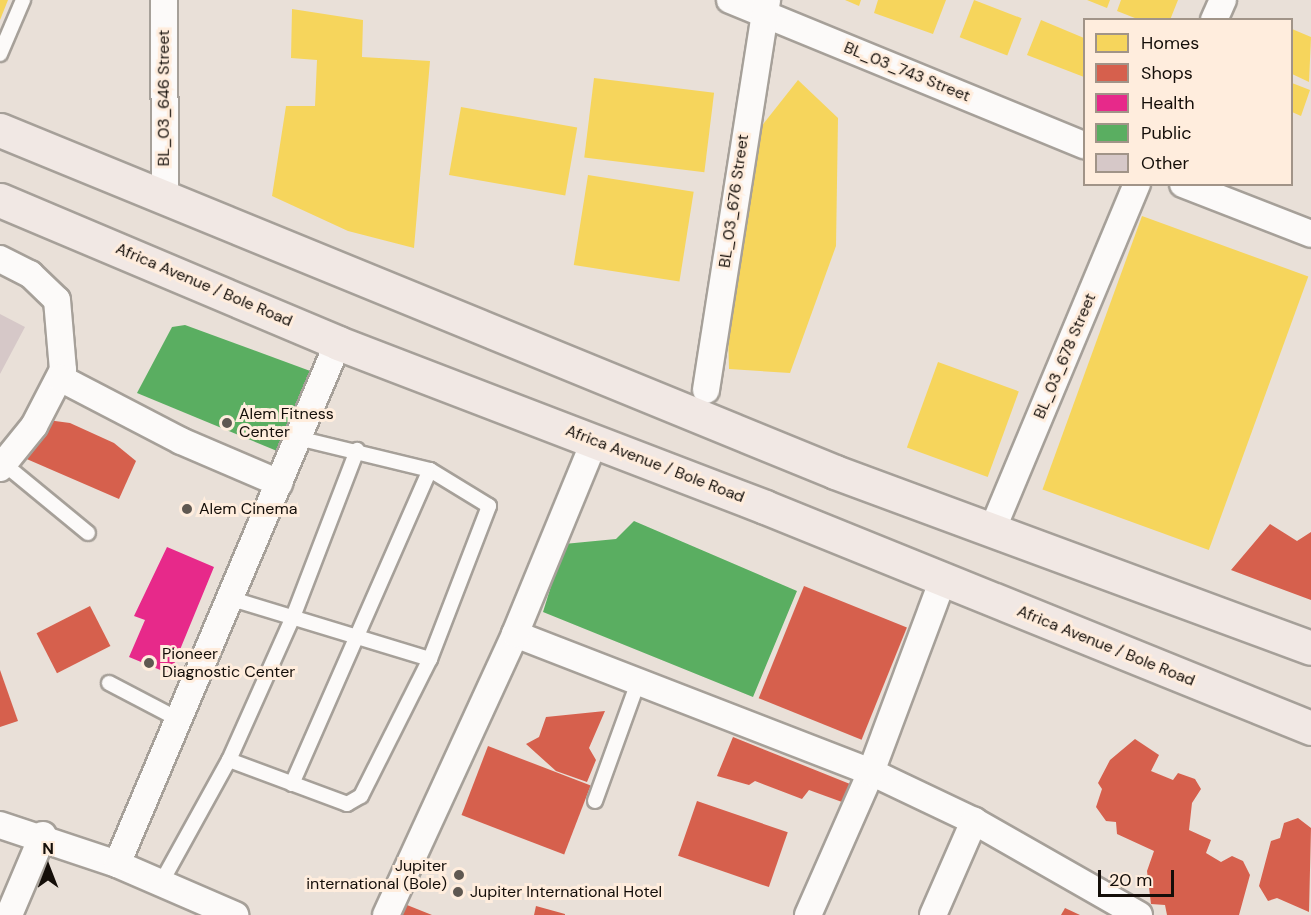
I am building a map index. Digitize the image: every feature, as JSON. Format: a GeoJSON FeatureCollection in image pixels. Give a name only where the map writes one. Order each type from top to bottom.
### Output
{"type":"FeatureCollection","features":[{"type":"Feature","properties":{"kind":"main road"},"geometry":{"type":"LineString","coordinates":[[0,130],[165,195],[672,407],[1311,648]]}},
{"type":"Feature","properties":{"kind":"main road","name":"Africa Avenue / Bole Road"},"geometry":{"type":"LineString","coordinates":[[0,200],[338,343],[595,440],[1311,728]]}},
{"type":"Feature","properties":{"kind":"street","name":"BL_03_646 Street"},"geometry":{"type":"LineString","coordinates":[[164,0],[165,195]]}},
{"type":"Feature","properties":{"kind":"street","name":"BL_03_743 Street"},"geometry":{"type":"LineString","coordinates":[[730,0],[764,6],[1083,145]]}},
{"type":"Feature","properties":{"kind":"street"},"geometry":{"type":"LineString","coordinates":[[1215,18],[1223,0]]}},
{"type":"Feature","properties":{"kind":"street","name":"BL_03_676 Street"},"geometry":{"type":"LineString","coordinates":[[706,390],[764,6]]}},
{"type":"Feature","properties":{"kind":"street","name":"BL_03_678 Street"},"geometry":{"type":"LineString","coordinates":[[993,528],[1136,186]]}},
{"type":"Feature","properties":{"kind":"street"},"geometry":{"type":"LineString","coordinates":[[1188,186],[1311,234]]}},
{"type":"Feature","properties":{"kind":"street"},"geometry":{"type":"LineString","coordinates":[[0,259],[30,273],[57,300],[60,378],[34,426],[2,466]]}},
{"type":"Feature","properties":{"kind":"street"},"geometry":{"type":"LineString","coordinates":[[117,864],[176,718],[338,343]]}},
{"type":"Feature","properties":{"kind":"street"},"geometry":{"type":"LineString","coordinates":[[60,378],[181,441],[279,483]]}},
{"type":"Feature","properties":{"kind":"street"},"geometry":{"type":"LineString","coordinates":[[386,915],[515,634],[595,440]]}},
{"type":"Feature","properties":{"kind":"street"},"geometry":{"type":"LineString","coordinates":[[808,915],[871,772],[943,579]]}},
{"type":"Feature","properties":{"kind":"street"},"geometry":{"type":"LineString","coordinates":[[515,634],[871,772],[974,821],[1138,915]]}},
{"type":"Feature","properties":{"kind":"street"},"geometry":{"type":"LineString","coordinates":[[933,915],[974,821]]}},
{"type":"Feature","properties":{"kind":"street"},"geometry":{"type":"LineString","coordinates":[[0,825],[43,835],[235,915]]}},
{"type":"Feature","properties":{"kind":"street"},"geometry":{"type":"LineString","coordinates":[[9,915],[43,835]]}},
{"type":"Feature","properties":{"kind":"lane"},"geometry":{"type":"LineString","coordinates":[[0,54],[23,0]]}},
{"type":"Feature","properties":{"kind":"lane"},"geometry":{"type":"LineString","coordinates":[[229,760],[347,804],[361,796],[430,658],[489,506],[430,470],[357,450],[298,438]]}},
{"type":"Feature","properties":{"kind":"lane"},"geometry":{"type":"LineString","coordinates":[[161,883],[229,760],[293,617],[357,450]]}},
{"type":"Feature","properties":{"kind":"lane"},"geometry":{"type":"LineString","coordinates":[[2,466],[88,533]]}},
{"type":"Feature","properties":{"kind":"lane"},"geometry":{"type":"LineString","coordinates":[[292,784],[360,637],[430,470]]}},
{"type":"Feature","properties":{"kind":"lane"},"geometry":{"type":"LineString","coordinates":[[229,598],[430,658]]}},
{"type":"Feature","properties":{"kind":"lane"},"geometry":{"type":"LineString","coordinates":[[595,801],[638,682]]}},
{"type":"Feature","properties":{"kind":"lane"},"geometry":{"type":"LineString","coordinates":[[109,683],[176,718]]}},
{"type":"Feature","properties":{"kind":"building: Homes"},"geometry":{"type":"Polygon","coordinates":[[[0,0],[8,0],[0,20],[0,0]]]}},
{"type":"Feature","properties":{"kind":"building: Homes"},"geometry":{"type":"Polygon","coordinates":[[[845,0],[861,0],[859,6],[845,0]]]}},
{"type":"Feature","properties":{"kind":"building: Homes"},"geometry":{"type":"Polygon","coordinates":[[[878,0],[946,0],[933,34],[874,13],[878,0]]]}},
{"type":"Feature","properties":{"kind":"building: Homes"},"geometry":{"type":"Polygon","coordinates":[[[974,0],[1022,18],[1007,56],[960,37],[974,0]]]}},
{"type":"Feature","properties":{"kind":"building: Homes"},"geometry":{"type":"Polygon","coordinates":[[[1087,0],[1110,0],[1107,8],[1087,0]]]}},
{"type":"Feature","properties":{"kind":"building: Homes"},"geometry":{"type":"Polygon","coordinates":[[[1121,0],[1178,0],[1171,18],[1135,18],[1117,11],[1121,0]]]}},
{"type":"Feature","properties":{"kind":"building: Homes"},"geometry":{"type":"Polygon","coordinates":[[[292,9],[363,20],[362,57],[430,61],[414,248],[348,231],[272,196],[286,106],[315,106],[317,60],[291,58],[292,9]]]}},
{"type":"Feature","properties":{"kind":"building: Homes"},"geometry":{"type":"Polygon","coordinates":[[[1041,20],[1083,38],[1083,77],[1027,55],[1041,20]]]}},
{"type":"Feature","properties":{"kind":"building: Homes"},"geometry":{"type":"Polygon","coordinates":[[[1293,29],[1311,37],[1309,82],[1293,74],[1293,29]]]}},
{"type":"Feature","properties":{"kind":"building: Homes"},"geometry":{"type":"Polygon","coordinates":[[[594,78],[714,93],[704,172],[584,157],[594,78]]]}},
{"type":"Feature","properties":{"kind":"building: Homes"},"geometry":{"type":"Polygon","coordinates":[[[798,80],[838,118],[836,246],[790,373],[729,369],[727,291],[756,133],[798,80]]]}},
{"type":"Feature","properties":{"kind":"building: Homes"},"geometry":{"type":"Polygon","coordinates":[[[1293,83],[1310,90],[1301,116],[1293,112],[1293,83]]]}},
{"type":"Feature","properties":{"kind":"building: Homes"},"geometry":{"type":"Polygon","coordinates":[[[461,107],[577,127],[565,195],[449,175],[461,107]]]}},
{"type":"Feature","properties":{"kind":"building: Homes"},"geometry":{"type":"Polygon","coordinates":[[[588,175],[694,192],[679,282],[574,265],[588,175]]]}},
{"type":"Feature","properties":{"kind":"building: Homes"},"geometry":{"type":"Polygon","coordinates":[[[1142,216],[1308,277],[1209,550],[1042,489],[1142,216]]]}},
{"type":"Feature","properties":{"kind":"building: Homes"},"geometry":{"type":"Polygon","coordinates":[[[938,362],[1019,391],[988,477],[907,448],[938,362]]]}},
{"type":"Feature","properties":{"kind":"building: Shops"},"geometry":{"type":"Polygon","coordinates":[[[40,419],[70,423],[114,443],[136,461],[119,499],[22,457],[40,419]]]}},
{"type":"Feature","properties":{"kind":"building: Shops"},"geometry":{"type":"Polygon","coordinates":[[[1270,524],[1297,541],[1311,532],[1311,600],[1231,570],[1270,524]]]}},
{"type":"Feature","properties":{"kind":"building: Shops"},"geometry":{"type":"Polygon","coordinates":[[[804,586],[907,628],[862,740],[759,698],[804,586]]]}},
{"type":"Feature","properties":{"kind":"building: Shops"},"geometry":{"type":"Polygon","coordinates":[[[90,606],[110,646],[57,673],[37,633],[90,606]]]}},
{"type":"Feature","properties":{"kind":"building: Shops"},"geometry":{"type":"Polygon","coordinates":[[[0,670],[18,721],[0,727],[0,670]]]}},
{"type":"Feature","properties":{"kind":"building: Shops"},"geometry":{"type":"Polygon","coordinates":[[[605,711],[589,748],[596,760],[587,782],[556,771],[526,744],[539,737],[546,717],[605,711]]]}},
{"type":"Feature","properties":{"kind":"building: Shops"},"geometry":{"type":"Polygon","coordinates":[[[733,737],[850,784],[842,802],[809,790],[802,799],[755,781],[749,785],[717,776],[733,737]]]}},
{"type":"Feature","properties":{"kind":"building: Shops"},"geometry":{"type":"Polygon","coordinates":[[[1135,739],[1159,755],[1151,771],[1173,780],[1178,773],[1195,779],[1201,789],[1192,803],[1189,830],[1211,840],[1206,853],[1221,862],[1232,856],[1243,861],[1250,875],[1239,915],[1167,915],[1165,905],[1151,904],[1147,871],[1154,851],[1117,834],[1116,822],[1106,821],[1096,807],[1102,789],[1098,783],[1110,760],[1135,739]]]}},
{"type":"Feature","properties":{"kind":"building: Shops"},"geometry":{"type":"Polygon","coordinates":[[[488,746],[591,785],[564,855],[461,815],[488,746]]]}},
{"type":"Feature","properties":{"kind":"building: Shops"},"geometry":{"type":"Polygon","coordinates":[[[697,801],[788,832],[769,887],[678,856],[697,801]]]}},
{"type":"Feature","properties":{"kind":"building: Shops"},"geometry":{"type":"Polygon","coordinates":[[[1298,818],[1311,828],[1309,912],[1277,898],[1268,901],[1259,886],[1271,841],[1280,838],[1284,823],[1298,818]]]}},
{"type":"Feature","properties":{"kind":"building: Shops"},"geometry":{"type":"Polygon","coordinates":[[[397,901],[432,915],[392,915],[397,901]]]}},
{"type":"Feature","properties":{"kind":"building: Shops"},"geometry":{"type":"Polygon","coordinates":[[[536,906],[565,914],[565,915],[534,915],[536,906]]]}},
{"type":"Feature","properties":{"kind":"building: Shops"},"geometry":{"type":"Polygon","coordinates":[[[1065,908],[1080,915],[1061,915],[1065,908]]]}},
{"type":"Feature","properties":{"kind":"building: Health"},"geometry":{"type":"Polygon","coordinates":[[[167,547],[214,567],[170,674],[129,657],[145,620],[134,616],[167,547]]]}},
{"type":"Feature","properties":{"kind":"building: Public"},"geometry":{"type":"Polygon","coordinates":[[[185,325],[313,372],[277,451],[137,393],[172,327],[185,325]]]}},
{"type":"Feature","properties":{"kind":"building: Public"},"geometry":{"type":"Polygon","coordinates":[[[634,521],[797,591],[753,697],[543,612],[564,544],[616,539],[634,521]]]}},
{"type":"Feature","properties":{"kind":"building: Other"},"geometry":{"type":"Polygon","coordinates":[[[0,314],[25,327],[0,374],[0,314]]]}},
{"type":"Feature","properties":{"kind":"place","name":"Alem Fitness Center"},"geometry":{"type":"Point","coordinates":[227,423]}},
{"type":"Feature","properties":{"kind":"place","name":"Alem Cinema"},"geometry":{"type":"Point","coordinates":[187,509]}},
{"type":"Feature","properties":{"kind":"place","name":"Pioneer Diagnostic Center"},"geometry":{"type":"Point","coordinates":[149,663]}},
{"type":"Feature","properties":{"kind":"place","name":"Jupiter international (Bole)"},"geometry":{"type":"Point","coordinates":[459,875]}},
{"type":"Feature","properties":{"kind":"place","name":"Jupiter International Hotel"},"geometry":{"type":"Point","coordinates":[458,892]}}]}
